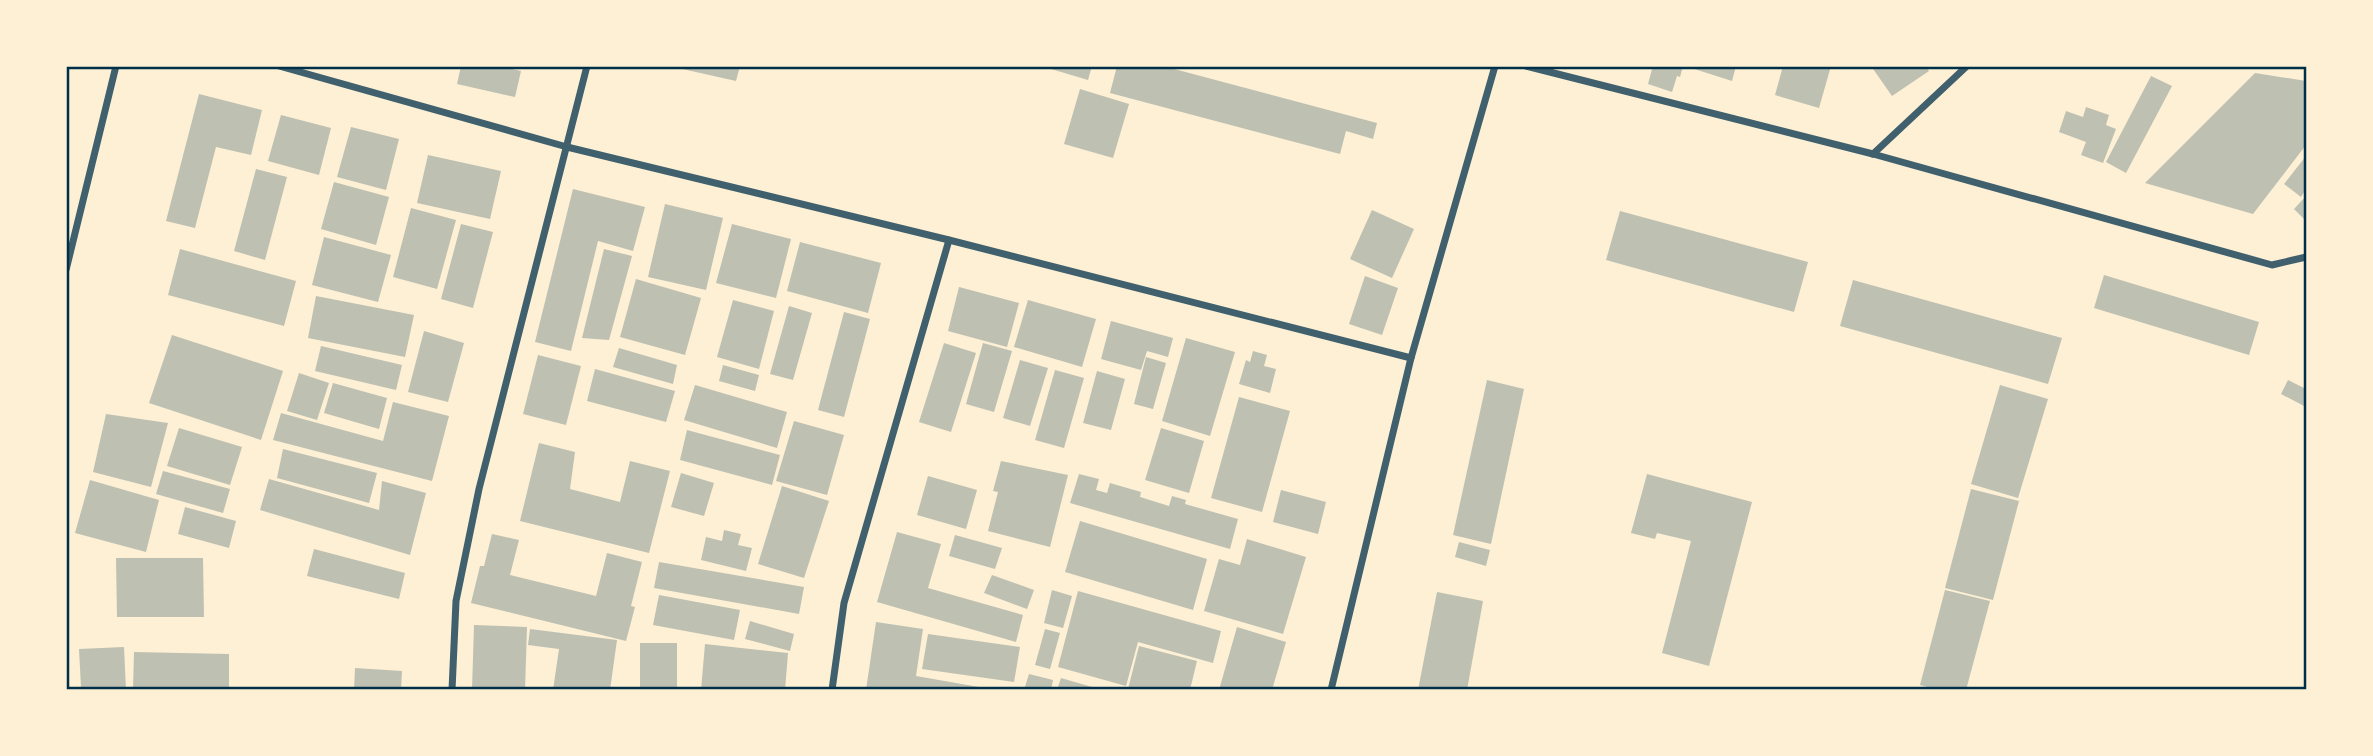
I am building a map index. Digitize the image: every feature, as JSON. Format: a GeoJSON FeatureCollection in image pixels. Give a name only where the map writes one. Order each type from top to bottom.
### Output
{"type":"FeatureCollection","features":[{"type":"Feature","properties":{"kind":"street"},"geometry":{"type":"LineString","coordinates":[[66,270],[116,66]]}},
{"type":"Feature","properties":{"kind":"street"},"geometry":{"type":"LineString","coordinates":[[279,66],[567,147],[949,240],[1411,358]]}},
{"type":"Feature","properties":{"kind":"street"},"geometry":{"type":"LineString","coordinates":[[452,690],[456,601],[479,489],[587,66]]}},
{"type":"Feature","properties":{"kind":"street"},"geometry":{"type":"LineString","coordinates":[[1331,690],[1411,358],[1494,66]]}},
{"type":"Feature","properties":{"kind":"street"},"geometry":{"type":"LineString","coordinates":[[1526,66],[1873,154],[2272,265],[2306,257]]}},
{"type":"Feature","properties":{"kind":"street"},"geometry":{"type":"LineString","coordinates":[[1873,154],[1967,66]]}},
{"type":"Feature","properties":{"kind":"street"},"geometry":{"type":"LineString","coordinates":[[832,690],[844,603],[949,240]]}},
{"type":"Feature","properties":{"kind":"building"},"geometry":{"type":"Polygon","coordinates":[[[461,66],[500,66],[521,71],[515,97],[457,84],[461,66]]]}},
{"type":"Feature","properties":{"kind":"building"},"geometry":{"type":"Polygon","coordinates":[[[669,66],[740,66],[736,81],[669,66]]]}},
{"type":"Feature","properties":{"kind":"building"},"geometry":{"type":"Polygon","coordinates":[[[1041,66],[1092,66],[1088,80],[1041,66]]]}},
{"type":"Feature","properties":{"kind":"building"},"geometry":{"type":"Polygon","coordinates":[[[1117,66],[1163,66],[1377,123],[1373,139],[1346,131],[1340,154],[1110,93],[1117,66]]]}},
{"type":"Feature","properties":{"kind":"building"},"geometry":{"type":"Polygon","coordinates":[[[1646,66],[1683,66],[1672,92],[1648,84],[1652,69],[1646,66]]]}},
{"type":"Feature","properties":{"kind":"building"},"geometry":{"type":"Polygon","coordinates":[[[1685,66],[1736,66],[1732,81],[1685,66]]]}},
{"type":"Feature","properties":{"kind":"building"},"geometry":{"type":"Polygon","coordinates":[[[1783,66],[1831,66],[1819,108],[1775,95],[1783,66]]]}},
{"type":"Feature","properties":{"kind":"building"},"geometry":{"type":"Polygon","coordinates":[[[1871,66],[1926,66],[1929,71],[1892,96],[1871,66]]]}},
{"type":"Feature","properties":{"kind":"building"},"geometry":{"type":"Polygon","coordinates":[[[2255,73],[2306,81],[2306,145],[2253,214],[2145,183],[2255,73]]]}},
{"type":"Feature","properties":{"kind":"building"},"geometry":{"type":"Polygon","coordinates":[[[2151,76],[2172,86],[2126,173],[2106,162],[2151,76]]]}},
{"type":"Feature","properties":{"kind":"building"},"geometry":{"type":"Polygon","coordinates":[[[1080,89],[1129,104],[1113,158],[1064,144],[1080,89]]]}},
{"type":"Feature","properties":{"kind":"building"},"geometry":{"type":"Polygon","coordinates":[[[199,94],[262,110],[251,155],[216,147],[195,228],[166,221],[199,94]]]}},
{"type":"Feature","properties":{"kind":"building"},"geometry":{"type":"Polygon","coordinates":[[[2086,107],[2109,115],[2106,125],[2116,129],[2103,163],[2081,155],[2086,142],[2059,132],[2066,111],[2083,117],[2086,107]]]}},
{"type":"Feature","properties":{"kind":"building"},"geometry":{"type":"Polygon","coordinates":[[[281,115],[331,128],[319,175],[268,161],[281,115]]]}},
{"type":"Feature","properties":{"kind":"building"},"geometry":{"type":"Polygon","coordinates":[[[351,127],[399,139],[386,190],[337,177],[351,127]]]}},
{"type":"Feature","properties":{"kind":"building"},"geometry":{"type":"Polygon","coordinates":[[[428,155],[501,171],[490,219],[417,203],[428,155]]]}},
{"type":"Feature","properties":{"kind":"building"},"geometry":{"type":"Polygon","coordinates":[[[2306,156],[2306,189],[2301,197],[2284,184],[2306,156]]]}},
{"type":"Feature","properties":{"kind":"building"},"geometry":{"type":"Polygon","coordinates":[[[256,169],[287,177],[265,260],[234,251],[256,169]]]}},
{"type":"Feature","properties":{"kind":"building"},"geometry":{"type":"Polygon","coordinates":[[[334,182],[389,197],[376,245],[321,229],[334,182]]]}},
{"type":"Feature","properties":{"kind":"building"},"geometry":{"type":"Polygon","coordinates":[[[573,189],[645,207],[633,251],[598,241],[571,351],[535,342],[573,189]]]}},
{"type":"Feature","properties":{"kind":"building"},"geometry":{"type":"Polygon","coordinates":[[[2306,196],[2306,221],[2294,209],[2306,196]]]}},
{"type":"Feature","properties":{"kind":"building"},"geometry":{"type":"Polygon","coordinates":[[[665,204],[723,218],[706,290],[648,277],[665,204]]]}},
{"type":"Feature","properties":{"kind":"building"},"geometry":{"type":"Polygon","coordinates":[[[411,208],[456,220],[437,289],[393,277],[411,208]]]}},
{"type":"Feature","properties":{"kind":"building"},"geometry":{"type":"Polygon","coordinates":[[[1372,210],[1414,229],[1392,278],[1350,259],[1372,210]]]}},
{"type":"Feature","properties":{"kind":"building"},"geometry":{"type":"Polygon","coordinates":[[[1620,211],[1808,262],[1794,312],[1606,260],[1620,211]]]}},
{"type":"Feature","properties":{"kind":"building"},"geometry":{"type":"Polygon","coordinates":[[[461,224],[493,232],[473,308],[441,299],[461,224]]]}},
{"type":"Feature","properties":{"kind":"building"},"geometry":{"type":"Polygon","coordinates":[[[732,224],[791,239],[776,298],[716,283],[732,224]]]}},
{"type":"Feature","properties":{"kind":"building"},"geometry":{"type":"Polygon","coordinates":[[[324,237],[391,255],[378,302],[312,285],[324,237]]]}},
{"type":"Feature","properties":{"kind":"building"},"geometry":{"type":"Polygon","coordinates":[[[800,242],[881,263],[868,313],[787,291],[800,242]]]}},
{"type":"Feature","properties":{"kind":"building"},"geometry":{"type":"Polygon","coordinates":[[[180,249],[296,281],[284,326],[168,295],[180,249]]]}},
{"type":"Feature","properties":{"kind":"building"},"geometry":{"type":"Polygon","coordinates":[[[604,249],[632,256],[609,340],[582,338],[604,249]]]}},
{"type":"Feature","properties":{"kind":"building"},"geometry":{"type":"Polygon","coordinates":[[[2104,275],[2259,322],[2249,355],[2094,308],[2104,275]]]}},
{"type":"Feature","properties":{"kind":"building"},"geometry":{"type":"Polygon","coordinates":[[[1365,276],[1398,288],[1382,335],[1349,324],[1365,276]]]}},
{"type":"Feature","properties":{"kind":"building"},"geometry":{"type":"Polygon","coordinates":[[[636,279],[701,298],[685,355],[620,337],[636,279]]]}},
{"type":"Feature","properties":{"kind":"building"},"geometry":{"type":"Polygon","coordinates":[[[1853,280],[2062,338],[2048,384],[1840,326],[1853,280]]]}},
{"type":"Feature","properties":{"kind":"building"},"geometry":{"type":"Polygon","coordinates":[[[959,287],[1019,303],[1007,347],[948,331],[959,287]]]}},
{"type":"Feature","properties":{"kind":"building"},"geometry":{"type":"Polygon","coordinates":[[[316,296],[414,315],[405,357],[308,338],[316,296]]]}},
{"type":"Feature","properties":{"kind":"building"},"geometry":{"type":"Polygon","coordinates":[[[733,300],[774,311],[759,369],[717,357],[733,300]]]}},
{"type":"Feature","properties":{"kind":"building"},"geometry":{"type":"Polygon","coordinates":[[[1028,300],[1096,319],[1082,367],[1014,347],[1028,300]]]}},
{"type":"Feature","properties":{"kind":"building"},"geometry":{"type":"Polygon","coordinates":[[[789,306],[812,313],[793,380],[770,374],[789,306]]]}},
{"type":"Feature","properties":{"kind":"building"},"geometry":{"type":"Polygon","coordinates":[[[844,312],[870,319],[844,417],[818,410],[844,312]]]}},
{"type":"Feature","properties":{"kind":"building"},"geometry":{"type":"Polygon","coordinates":[[[1111,321],[1173,338],[1168,357],[1147,351],[1141,370],[1101,359],[1111,321]]]}},
{"type":"Feature","properties":{"kind":"building"},"geometry":{"type":"Polygon","coordinates":[[[424,331],[464,343],[448,402],[408,392],[424,331]]]}},
{"type":"Feature","properties":{"kind":"building"},"geometry":{"type":"Polygon","coordinates":[[[172,335],[283,371],[261,440],[149,403],[172,335]]]}},
{"type":"Feature","properties":{"kind":"building"},"geometry":{"type":"Polygon","coordinates":[[[1186,338],[1235,352],[1210,436],[1162,421],[1186,338]]]}},
{"type":"Feature","properties":{"kind":"building"},"geometry":{"type":"Polygon","coordinates":[[[944,343],[976,353],[951,432],[919,422],[944,343]]]}},
{"type":"Feature","properties":{"kind":"building"},"geometry":{"type":"Polygon","coordinates":[[[983,343],[1012,351],[994,412],[966,404],[983,343]]]}},
{"type":"Feature","properties":{"kind":"building"},"geometry":{"type":"Polygon","coordinates":[[[321,346],[402,365],[396,390],[315,371],[321,346]]]}},
{"type":"Feature","properties":{"kind":"building"},"geometry":{"type":"Polygon","coordinates":[[[619,348],[677,365],[673,384],[613,367],[619,348]]]}},
{"type":"Feature","properties":{"kind":"building"},"geometry":{"type":"Polygon","coordinates":[[[1253,351],[1267,355],[1264,366],[1276,369],[1270,393],[1239,384],[1246,360],[1250,362],[1253,351]]]}},
{"type":"Feature","properties":{"kind":"building"},"geometry":{"type":"Polygon","coordinates":[[[538,355],[581,366],[566,425],[523,414],[538,355]]]}},
{"type":"Feature","properties":{"kind":"building"},"geometry":{"type":"Polygon","coordinates":[[[1146,357],[1166,363],[1153,409],[1134,404],[1146,357]]]}},
{"type":"Feature","properties":{"kind":"building"},"geometry":{"type":"Polygon","coordinates":[[[1020,360],[1048,368],[1030,426],[1003,418],[1020,360]]]}},
{"type":"Feature","properties":{"kind":"building"},"geometry":{"type":"Polygon","coordinates":[[[723,365],[759,375],[755,391],[719,381],[723,365]]]}},
{"type":"Feature","properties":{"kind":"building"},"geometry":{"type":"Polygon","coordinates":[[[595,369],[675,391],[666,422],[587,401],[595,369]]]}},
{"type":"Feature","properties":{"kind":"building"},"geometry":{"type":"Polygon","coordinates":[[[1055,370],[1084,378],[1064,448],[1035,440],[1055,370]]]}},
{"type":"Feature","properties":{"kind":"building"},"geometry":{"type":"Polygon","coordinates":[[[1097,371],[1125,379],[1111,430],[1083,423],[1097,371]]]}},
{"type":"Feature","properties":{"kind":"building"},"geometry":{"type":"Polygon","coordinates":[[[299,373],[329,383],[317,420],[287,411],[299,373]]]}},
{"type":"Feature","properties":{"kind":"building"},"geometry":{"type":"Polygon","coordinates":[[[1487,380],[1524,389],[1491,544],[1453,535],[1487,380]]]}},
{"type":"Feature","properties":{"kind":"building"},"geometry":{"type":"Polygon","coordinates":[[[2288,380],[2306,389],[2306,407],[2281,394],[2288,380]]]}},
{"type":"Feature","properties":{"kind":"building"},"geometry":{"type":"Polygon","coordinates":[[[333,383],[387,398],[379,429],[324,413],[333,383]]]}},
{"type":"Feature","properties":{"kind":"building"},"geometry":{"type":"Polygon","coordinates":[[[695,385],[787,412],[777,448],[684,420],[695,385]]]}},
{"type":"Feature","properties":{"kind":"building"},"geometry":{"type":"Polygon","coordinates":[[[2000,385],[2048,399],[2018,498],[1971,484],[2000,385]]]}},
{"type":"Feature","properties":{"kind":"building"},"geometry":{"type":"Polygon","coordinates":[[[1239,397],[1290,411],[1262,512],[1211,498],[1239,397]]]}},
{"type":"Feature","properties":{"kind":"building"},"geometry":{"type":"Polygon","coordinates":[[[393,402],[449,416],[432,481],[273,440],[281,413],[383,441],[393,402]]]}},
{"type":"Feature","properties":{"kind":"building"},"geometry":{"type":"Polygon","coordinates":[[[106,414],[168,423],[151,487],[93,472],[106,414]]]}},
{"type":"Feature","properties":{"kind":"building"},"geometry":{"type":"Polygon","coordinates":[[[794,421],[844,435],[827,495],[776,481],[794,421]]]}},
{"type":"Feature","properties":{"kind":"building"},"geometry":{"type":"Polygon","coordinates":[[[179,428],[242,447],[230,485],[167,466],[179,428]]]}},
{"type":"Feature","properties":{"kind":"building"},"geometry":{"type":"Polygon","coordinates":[[[1161,428],[1204,441],[1189,493],[1145,480],[1161,428]]]}},
{"type":"Feature","properties":{"kind":"building"},"geometry":{"type":"Polygon","coordinates":[[[687,430],[780,455],[772,485],[680,460],[687,430]]]}},
{"type":"Feature","properties":{"kind":"building"},"geometry":{"type":"Polygon","coordinates":[[[539,443],[575,452],[570,489],[620,502],[630,461],[670,471],[649,553],[520,521],[539,443]]]}},
{"type":"Feature","properties":{"kind":"building"},"geometry":{"type":"Polygon","coordinates":[[[283,449],[377,473],[369,503],[277,478],[283,449]]]}},
{"type":"Feature","properties":{"kind":"building"},"geometry":{"type":"Polygon","coordinates":[[[1001,461],[1068,475],[1050,547],[988,531],[998,492],[993,491],[1001,461]]]}},
{"type":"Feature","properties":{"kind":"building"},"geometry":{"type":"Polygon","coordinates":[[[163,471],[230,489],[223,513],[156,494],[163,471]]]}},
{"type":"Feature","properties":{"kind":"building"},"geometry":{"type":"Polygon","coordinates":[[[681,473],[714,483],[704,516],[671,507],[681,473]]]}},
{"type":"Feature","properties":{"kind":"building"},"geometry":{"type":"Polygon","coordinates":[[[1079,474],[1099,479],[1096,490],[1107,493],[1110,483],[1141,492],[1140,497],[1169,506],[1172,496],[1186,500],[1185,504],[1238,519],[1230,549],[1070,503],[1079,474]]]}},
{"type":"Feature","properties":{"kind":"building"},"geometry":{"type":"Polygon","coordinates":[[[1647,474],[1752,502],[1709,666],[1662,653],[1691,541],[1657,533],[1655,539],[1631,533],[1647,474]]]}},
{"type":"Feature","properties":{"kind":"building"},"geometry":{"type":"Polygon","coordinates":[[[928,476],[977,490],[966,529],[917,515],[928,476]]]}},
{"type":"Feature","properties":{"kind":"building"},"geometry":{"type":"Polygon","coordinates":[[[269,479],[379,510],[382,481],[426,493],[410,555],[260,510],[269,479]]]}},
{"type":"Feature","properties":{"kind":"building"},"geometry":{"type":"Polygon","coordinates":[[[90,480],[159,500],[146,552],[75,533],[90,480]]]}},
{"type":"Feature","properties":{"kind":"building"},"geometry":{"type":"Polygon","coordinates":[[[782,486],[829,501],[804,578],[758,564],[782,486]]]}},
{"type":"Feature","properties":{"kind":"building"},"geometry":{"type":"Polygon","coordinates":[[[1971,489],[2019,501],[1993,600],[1945,588],[1971,489]]]}},
{"type":"Feature","properties":{"kind":"building"},"geometry":{"type":"Polygon","coordinates":[[[1281,490],[1326,502],[1318,534],[1273,522],[1281,490]]]}},
{"type":"Feature","properties":{"kind":"building"},"geometry":{"type":"Polygon","coordinates":[[[185,507],[236,521],[229,548],[178,534],[185,507]]]}},
{"type":"Feature","properties":{"kind":"building"},"geometry":{"type":"Polygon","coordinates":[[[1080,521],[1207,559],[1193,610],[1065,572],[1080,521]]]}},
{"type":"Feature","properties":{"kind":"building"},"geometry":{"type":"Polygon","coordinates":[[[724,530],[741,534],[738,545],[752,548],[746,571],[701,560],[706,537],[722,541],[724,530]]]}},
{"type":"Feature","properties":{"kind":"building"},"geometry":{"type":"Polygon","coordinates":[[[897,532],[941,544],[928,588],[1023,615],[1016,642],[877,602],[897,532]]]}},
{"type":"Feature","properties":{"kind":"building"},"geometry":{"type":"Polygon","coordinates":[[[492,534],[519,540],[510,575],[596,596],[607,553],[642,562],[626,641],[471,603],[480,566],[484,566],[492,534]]]}},
{"type":"Feature","properties":{"kind":"building"},"geometry":{"type":"Polygon","coordinates":[[[955,535],[1002,548],[995,569],[949,556],[955,535]]]}},
{"type":"Feature","properties":{"kind":"building"},"geometry":{"type":"Polygon","coordinates":[[[1247,539],[1306,557],[1283,634],[1204,611],[1219,559],[1240,565],[1247,539]]]}},
{"type":"Feature","properties":{"kind":"building"},"geometry":{"type":"Polygon","coordinates":[[[1459,542],[1490,550],[1486,566],[1455,557],[1459,542]]]}},
{"type":"Feature","properties":{"kind":"building"},"geometry":{"type":"Polygon","coordinates":[[[314,549],[405,573],[399,599],[307,576],[314,549]]]}},
{"type":"Feature","properties":{"kind":"building"},"geometry":{"type":"Polygon","coordinates":[[[116,558],[203,558],[204,617],[117,617],[116,558]]]}},
{"type":"Feature","properties":{"kind":"building"},"geometry":{"type":"Polygon","coordinates":[[[659,562],[804,587],[799,614],[654,588],[659,562]]]}},
{"type":"Feature","properties":{"kind":"building"},"geometry":{"type":"Polygon","coordinates":[[[992,575],[1034,590],[1027,609],[984,593],[992,575]]]}},
{"type":"Feature","properties":{"kind":"building"},"geometry":{"type":"Polygon","coordinates":[[[1052,590],[1072,596],[1063,628],[1044,623],[1052,590]]]}},
{"type":"Feature","properties":{"kind":"building"},"geometry":{"type":"Polygon","coordinates":[[[1945,590],[1990,601],[1966,690],[1939,690],[1920,685],[1945,590]]]}},
{"type":"Feature","properties":{"kind":"building"},"geometry":{"type":"Polygon","coordinates":[[[1078,591],[1221,631],[1213,663],[1138,642],[1126,686],[1058,667],[1078,591]]]}},
{"type":"Feature","properties":{"kind":"building"},"geometry":{"type":"Polygon","coordinates":[[[1437,592],[1483,601],[1467,690],[1418,690],[1437,592]]]}},
{"type":"Feature","properties":{"kind":"building"},"geometry":{"type":"Polygon","coordinates":[[[659,595],[740,610],[734,640],[653,625],[659,595]]]}},
{"type":"Feature","properties":{"kind":"building"},"geometry":{"type":"Polygon","coordinates":[[[750,621],[794,634],[790,651],[745,639],[750,621]]]}},
{"type":"Feature","properties":{"kind":"building"},"geometry":{"type":"Polygon","coordinates":[[[876,622],[923,629],[916,676],[996,690],[866,690],[876,622]]]}},
{"type":"Feature","properties":{"kind":"building"},"geometry":{"type":"Polygon","coordinates":[[[474,625],[527,627],[525,690],[472,690],[474,625]]]}},
{"type":"Feature","properties":{"kind":"building"},"geometry":{"type":"Polygon","coordinates":[[[1237,627],[1286,642],[1272,690],[1219,690],[1237,627]]]}},
{"type":"Feature","properties":{"kind":"building"},"geometry":{"type":"Polygon","coordinates":[[[530,629],[617,640],[610,690],[553,690],[559,649],[528,645],[530,629]]]}},
{"type":"Feature","properties":{"kind":"building"},"geometry":{"type":"Polygon","coordinates":[[[1045,629],[1060,633],[1050,669],[1035,665],[1045,629]]]}},
{"type":"Feature","properties":{"kind":"building"},"geometry":{"type":"Polygon","coordinates":[[[928,634],[1020,647],[1014,682],[922,669],[928,634]]]}},
{"type":"Feature","properties":{"kind":"building"},"geometry":{"type":"Polygon","coordinates":[[[640,643],[677,643],[677,690],[640,690],[640,643]]]}},
{"type":"Feature","properties":{"kind":"building"},"geometry":{"type":"Polygon","coordinates":[[[705,644],[788,653],[785,690],[701,690],[705,644]]]}},
{"type":"Feature","properties":{"kind":"building"},"geometry":{"type":"Polygon","coordinates":[[[1139,646],[1197,661],[1190,690],[1128,689],[1139,646]]]}},
{"type":"Feature","properties":{"kind":"building"},"geometry":{"type":"Polygon","coordinates":[[[124,647],[126,690],[71,690],[71,687],[81,687],[79,649],[124,647]]]}},
{"type":"Feature","properties":{"kind":"building"},"geometry":{"type":"Polygon","coordinates":[[[134,652],[229,654],[229,690],[133,690],[134,652]]]}},
{"type":"Feature","properties":{"kind":"building"},"geometry":{"type":"Polygon","coordinates":[[[355,668],[402,671],[401,690],[354,690],[355,668]]]}},
{"type":"Feature","properties":{"kind":"building"},"geometry":{"type":"Polygon","coordinates":[[[1029,674],[1053,680],[1051,690],[1024,690],[1029,674]]]}},
{"type":"Feature","properties":{"kind":"building"},"geometry":{"type":"Polygon","coordinates":[[[1061,678],[1099,689],[1057,690],[1061,678]]]}}]}
